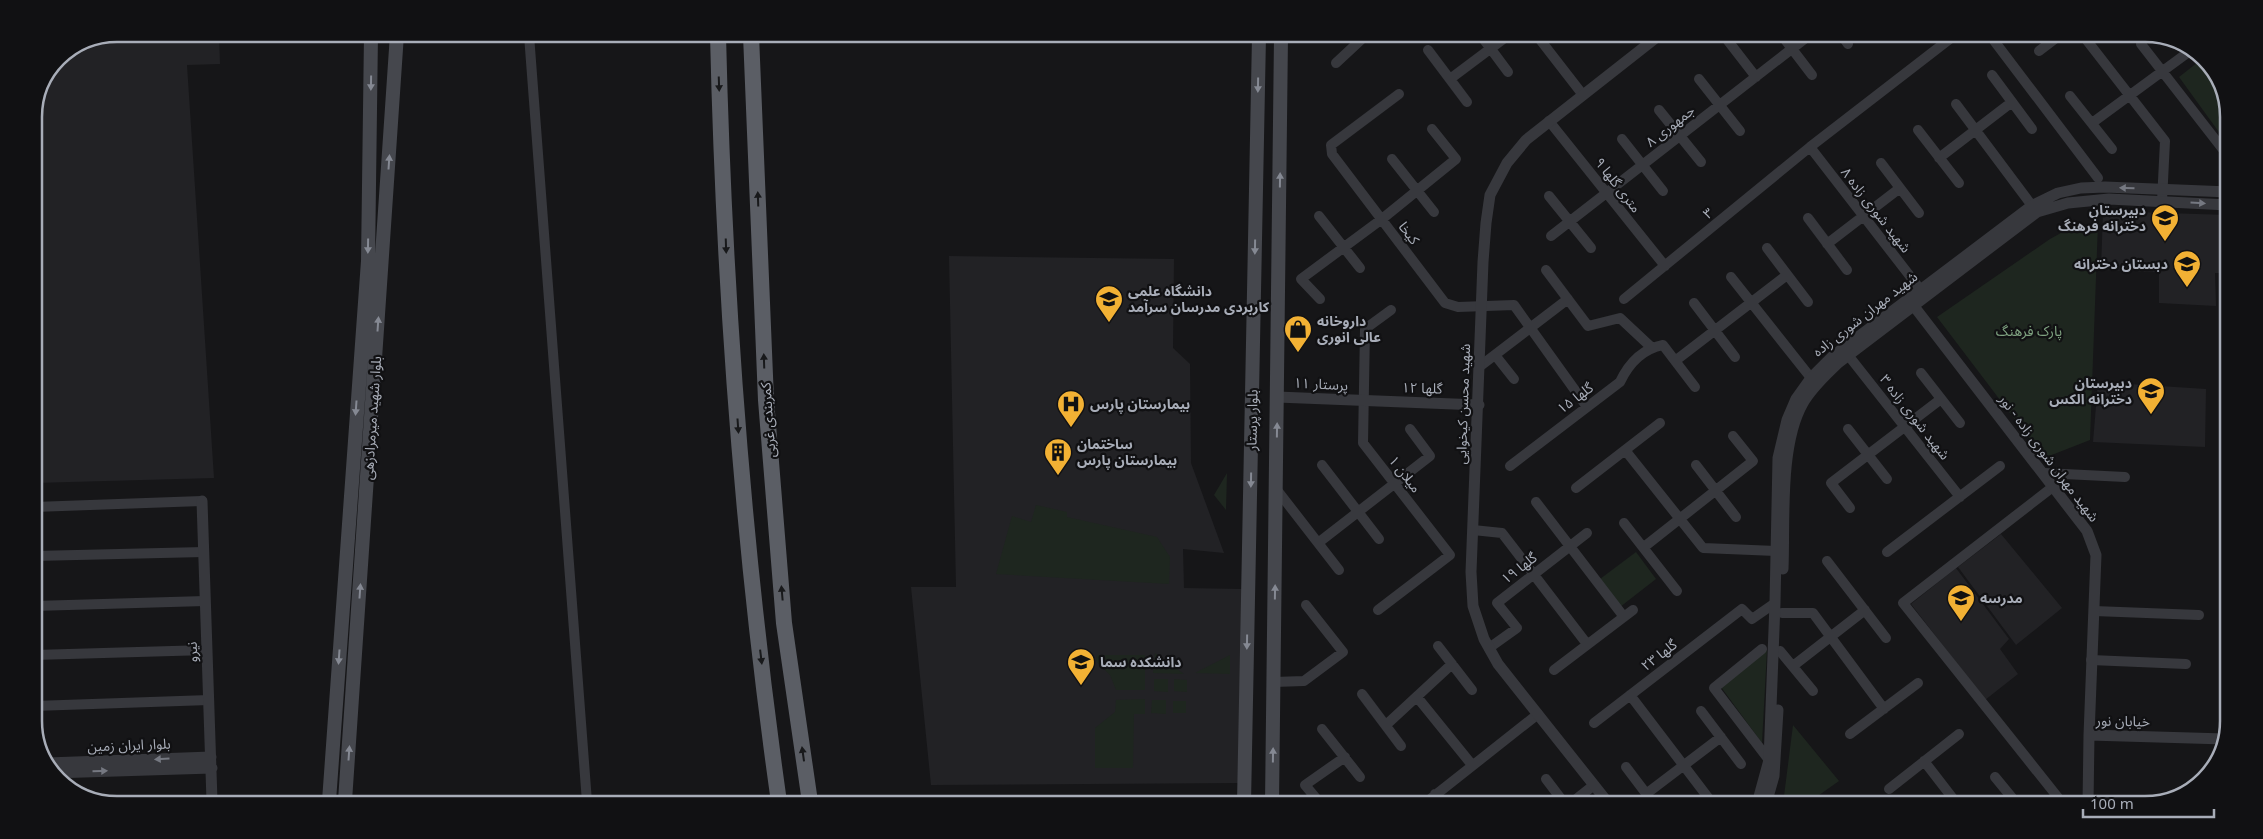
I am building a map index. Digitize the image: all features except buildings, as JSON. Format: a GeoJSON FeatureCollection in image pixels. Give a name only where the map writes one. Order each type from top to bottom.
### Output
{"type":"FeatureCollection","features":[{"type":"Feature","properties":{"kind":"highway"},"geometry":{"type":"LineString","coordinates":[[718,43],[727,269],[738,428],[760,651],[778,796]]}},
{"type":"Feature","properties":{"kind":"highway","name":"کمربندی غربی"},"geometry":{"type":"LineString","coordinates":[[751,43],[766,400],[784,623],[809,796]]}},
{"type":"Feature","properties":{"kind":"main road","name":"بلوار شهید میرمرادزهی"},"geometry":{"type":"LineString","coordinates":[[329,796],[368,261],[371,43]]}},
{"type":"Feature","properties":{"kind":"main road","name":"بلوار شهید میرمرادزهی"},"geometry":{"type":"LineString","coordinates":[[345,796],[396,43]]}},
{"type":"Feature","properties":{"kind":"main road","name":"بلوار پرستار"},"geometry":{"type":"LineString","coordinates":[[1244,796],[1259,43]]}},
{"type":"Feature","properties":{"kind":"main road","name":"بلوار پرستار"},"geometry":{"type":"LineString","coordinates":[[1272,796],[1281,43]]}},
{"type":"Feature","properties":{"kind":"main road"},"geometry":{"type":"LineString","coordinates":[[1253,351],[1278,351]]}},
{"type":"Feature","properties":{"kind":"street"},"geometry":{"type":"LineString","coordinates":[[530,43],[586,796]]}},
{"type":"Feature","properties":{"kind":"street"},"geometry":{"type":"LineString","coordinates":[[1336,63],[1357,43]]}},
{"type":"Feature","properties":{"kind":"street"},"geometry":{"type":"LineString","coordinates":[[1487,43],[1508,72]]}},
{"type":"Feature","properties":{"kind":"street"},"geometry":{"type":"LineString","coordinates":[[1450,79],[1498,43]]}},
{"type":"Feature","properties":{"kind":"street"},"geometry":{"type":"LineString","coordinates":[[1543,43],[1583,96]]}},
{"type":"Feature","properties":{"kind":"street","name":"شهید محسن کیخوایی"},"geometry":{"type":"LineString","coordinates":[[1602,796],[1498,664],[1473,606],[1471,572],[1486,223],[1490,195],[1507,163],[1526,140],[1650,43]]}},
{"type":"Feature","properties":{"kind":"street"},"geometry":{"type":"LineString","coordinates":[[1730,43],[1756,77]]}},
{"type":"Feature","properties":{"kind":"street"},"geometry":{"type":"LineString","coordinates":[[1787,43],[1812,75]]}},
{"type":"Feature","properties":{"kind":"street","name":"جمهوری ۸"},"geometry":{"type":"LineString","coordinates":[[1551,236],[1800,43]]}},
{"type":"Feature","properties":{"kind":"street","name":"۳"},"geometry":{"type":"LineString","coordinates":[[1624,299],[1810,147],[1945,43]]}},
{"type":"Feature","properties":{"kind":"street"},"geometry":{"type":"LineString","coordinates":[[1996,43],[2098,178]]}},
{"type":"Feature","properties":{"kind":"street"},"geometry":{"type":"LineString","coordinates":[[2039,51],[2049,43]]}},
{"type":"Feature","properties":{"kind":"street"},"geometry":{"type":"LineString","coordinates":[[2089,43],[2165,142],[2162,201]]}},
{"type":"Feature","properties":{"kind":"street"},"geometry":{"type":"LineString","coordinates":[[2141,44],[2220,146]]}},
{"type":"Feature","properties":{"kind":"street"},"geometry":{"type":"LineString","coordinates":[[1428,50],[1467,102]]}},
{"type":"Feature","properties":{"kind":"street"},"geometry":{"type":"LineString","coordinates":[[2092,123],[2186,54]]}},
{"type":"Feature","properties":{"kind":"street"},"geometry":{"type":"LineString","coordinates":[[1992,75],[2032,128]]}},
{"type":"Feature","properties":{"kind":"street"},"geometry":{"type":"LineString","coordinates":[[1699,79],[1740,131]]}},
{"type":"Feature","properties":{"kind":"street","name":"کیخا"},"geometry":{"type":"LineString","coordinates":[[1399,94],[1331,145],[1330,150],[1445,303],[1458,307],[1514,305],[1531,327]]}},
{"type":"Feature","properties":{"kind":"street"},"geometry":{"type":"LineString","coordinates":[[2070,96],[2112,149]]}},
{"type":"Feature","properties":{"kind":"street"},"geometry":{"type":"LineString","coordinates":[[1940,158],[2012,102]]}},
{"type":"Feature","properties":{"kind":"street"},"geometry":{"type":"LineString","coordinates":[[1956,104],[2035,208]]}},
{"type":"Feature","properties":{"kind":"street"},"geometry":{"type":"LineString","coordinates":[[1660,110],[1700,162]]}},
{"type":"Feature","properties":{"kind":"street","name":"۹ متری گلها"},"geometry":{"type":"LineString","coordinates":[[1550,121],[1665,266]]}},
{"type":"Feature","properties":{"kind":"street"},"geometry":{"type":"LineString","coordinates":[[1320,299],[1301,279],[1382,219],[1456,159],[1432,129]]}},
{"type":"Feature","properties":{"kind":"street"},"geometry":{"type":"LineString","coordinates":[[1918,130],[1959,183]]}},
{"type":"Feature","properties":{"kind":"street"},"geometry":{"type":"LineString","coordinates":[[1622,139],[1663,191]]}},
{"type":"Feature","properties":{"kind":"street","name":"شهید شوری زاده ۸"},"geometry":{"type":"LineString","coordinates":[[1810,147],[1920,290]]}},
{"type":"Feature","properties":{"kind":"street"},"geometry":{"type":"LineString","coordinates":[[1392,159],[1434,212]]}},
{"type":"Feature","properties":{"kind":"street"},"geometry":{"type":"LineString","coordinates":[[1881,163],[1919,213]]}},
{"type":"Feature","properties":{"kind":"street"},"geometry":{"type":"LineString","coordinates":[[1828,244],[1900,188]]}},
{"type":"Feature","properties":{"kind":"street","name":"شهید مهران شوری زاده"},"geometry":{"type":"LineString","coordinates":[[1768,796],[1774,776],[1777,752],[1788,447],[1803,403],[1816,385],[1846,352],[1920,290],[2058,193],[2081,188],[2220,192]]}},
{"type":"Feature","properties":{"kind":"street"},"geometry":{"type":"LineString","coordinates":[[1550,196],[1591,248]]}},
{"type":"Feature","properties":{"kind":"street","name":"شهید مهران شوری زاده"},"geometry":{"type":"LineString","coordinates":[[1759,796],[1769,760],[1778,458],[1787,420],[1796,399],[1810,378],[1913,305],[2035,208],[2083,200],[2109,199],[2220,205]]}},
{"type":"Feature","properties":{"kind":"street"},"geometry":{"type":"LineString","coordinates":[[1319,216],[1360,268]]}},
{"type":"Feature","properties":{"kind":"street"},"geometry":{"type":"LineString","coordinates":[[1808,218],[1847,270]]}},
{"type":"Feature","properties":{"kind":"street"},"geometry":{"type":"LineString","coordinates":[[1767,248],[1808,302]]}},
{"type":"Feature","properties":{"kind":"street"},"geometry":{"type":"LineString","coordinates":[[1546,270],[1588,326],[1620,318],[1651,347],[1663,345],[1694,387]]}},
{"type":"Feature","properties":{"kind":"street"},"geometry":{"type":"LineString","coordinates":[[1675,361],[1788,275]]}},
{"type":"Feature","properties":{"kind":"street"},"geometry":{"type":"LineString","coordinates":[[1731,277],[1810,378]]}},
{"type":"Feature","properties":{"kind":"street"},"geometry":{"type":"LineString","coordinates":[[1479,367],[1568,299]]}},
{"type":"Feature","properties":{"kind":"street"},"geometry":{"type":"LineString","coordinates":[[1694,303],[1735,357]]}},
{"type":"Feature","properties":{"kind":"street","name":"شهید مهران شوری زاده - نور"},"geometry":{"type":"LineString","coordinates":[[1913,305],[2088,531],[2096,555],[2089,735]]}},
{"type":"Feature","properties":{"kind":"street","name":"میلان ۱"},"geometry":{"type":"LineString","coordinates":[[1378,610],[1450,555],[1363,443],[1365,329],[1391,310]]}},
{"type":"Feature","properties":{"kind":"street"},"geometry":{"type":"LineString","coordinates":[[1531,327],[1587,407]]}},
{"type":"Feature","properties":{"kind":"street","name":"گلها ۱۵"},"geometry":{"type":"LineString","coordinates":[[1510,466],[1620,382],[1628,365],[1651,347]]}},
{"type":"Feature","properties":{"kind":"street","name":"شهید شوری زاده ۳"},"geometry":{"type":"LineString","coordinates":[[1846,352],[1960,497]]}},
{"type":"Feature","properties":{"kind":"street"},"geometry":{"type":"LineString","coordinates":[[1495,355],[1514,379]]}},
{"type":"Feature","properties":{"kind":"street"},"geometry":{"type":"LineString","coordinates":[[1921,373],[1960,423]]}},
{"type":"Feature","properties":{"kind":"street","name":"پرستار ۱۱"},"geometry":{"type":"LineString","coordinates":[[1277,397],[1364,401]]}},
{"type":"Feature","properties":{"kind":"street"},"geometry":{"type":"LineString","coordinates":[[1850,508],[1831,484],[1941,399]]}},
{"type":"Feature","properties":{"kind":"street","name":"گلها ۱۲"},"geometry":{"type":"LineString","coordinates":[[1364,401],[1479,405]]}},
{"type":"Feature","properties":{"kind":"street"},"geometry":{"type":"LineString","coordinates":[[1576,488],[1660,423]]}},
{"type":"Feature","properties":{"kind":"street"},"geometry":{"type":"LineString","coordinates":[[1318,543],[1430,456],[1410,429]]}},
{"type":"Feature","properties":{"kind":"street"},"geometry":{"type":"LineString","coordinates":[[1848,429],[1887,479]]}},
{"type":"Feature","properties":{"kind":"street"},"geometry":{"type":"LineString","coordinates":[[1644,547],[1753,461],[1733,436]]}},
{"type":"Feature","properties":{"kind":"street"},"geometry":{"type":"LineString","coordinates":[[1626,450],[1703,548],[1776,552]]}},
{"type":"Feature","properties":{"kind":"street"},"geometry":{"type":"LineString","coordinates":[[1322,465],[1379,539]]}},
{"type":"Feature","properties":{"kind":"street"},"geometry":{"type":"LineString","coordinates":[[1696,465],[1736,517]]}},
{"type":"Feature","properties":{"kind":"street"},"geometry":{"type":"LineString","coordinates":[[1887,552],[2000,466]]}},
{"type":"Feature","properties":{"kind":"street"},"geometry":{"type":"LineString","coordinates":[[2044,473],[2125,477]]}},
{"type":"Feature","properties":{"kind":"street"},"geometry":{"type":"LineString","coordinates":[[2054,486],[1903,604],[2057,796]]}},
{"type":"Feature","properties":{"kind":"street"},"geometry":{"type":"LineString","coordinates":[[1276,490],[1339,570]]}},
{"type":"Feature","properties":{"kind":"street"},"geometry":{"type":"LineString","coordinates":[[43,507],[202,501]]}},
{"type":"Feature","properties":{"kind":"street","name":"نیرو"},"geometry":{"type":"LineString","coordinates":[[202,501],[212,796]]}},
{"type":"Feature","properties":{"kind":"street"},"geometry":{"type":"LineString","coordinates":[[1536,502],[1624,617]]}},
{"type":"Feature","properties":{"kind":"street"},"geometry":{"type":"LineString","coordinates":[[1624,523],[1677,591]]}},
{"type":"Feature","properties":{"kind":"street"},"geometry":{"type":"LineString","coordinates":[[1473,530],[1502,533],[1588,644]]}},
{"type":"Feature","properties":{"kind":"street","name":"گلها ۱۹"},"geometry":{"type":"LineString","coordinates":[[1490,648],[1517,628],[1497,603],[1587,533]]}},
{"type":"Feature","properties":{"kind":"street"},"geometry":{"type":"LineString","coordinates":[[43,556],[204,552]]}},
{"type":"Feature","properties":{"kind":"street"},"geometry":{"type":"LineString","coordinates":[[1827,561],[1886,638]]}},
{"type":"Feature","properties":{"kind":"street"},"geometry":{"type":"LineString","coordinates":[[43,606],[205,601]]}},
{"type":"Feature","properties":{"kind":"street","name":"گلها ۲۳"},"geometry":{"type":"LineString","coordinates":[[1594,723],[1742,609],[1752,619],[1775,603]]}},
{"type":"Feature","properties":{"kind":"street"},"geometry":{"type":"LineString","coordinates":[[1274,682],[1304,681],[1343,652],[1306,605]]}},
{"type":"Feature","properties":{"kind":"street"},"geometry":{"type":"LineString","coordinates":[[1554,670],[1633,610]]}},
{"type":"Feature","properties":{"kind":"street"},"geometry":{"type":"LineString","coordinates":[[1793,666],[1865,610]]}},
{"type":"Feature","properties":{"kind":"street"},"geometry":{"type":"LineString","coordinates":[[2094,612],[2199,615]]}},
{"type":"Feature","properties":{"kind":"street"},"geometry":{"type":"LineString","coordinates":[[1782,613],[1813,613],[1884,709]]}},
{"type":"Feature","properties":{"kind":"street"},"geometry":{"type":"LineString","coordinates":[[1438,646],[1472,690]]}},
{"type":"Feature","properties":{"kind":"street"},"geometry":{"type":"LineString","coordinates":[[1762,649],[1714,688],[1769,760]]}},
{"type":"Feature","properties":{"kind":"street"},"geometry":{"type":"LineString","coordinates":[[43,655],[207,650]]}},
{"type":"Feature","properties":{"kind":"street"},"geometry":{"type":"LineString","coordinates":[[1780,651],[1813,692]]}},
{"type":"Feature","properties":{"kind":"street"},"geometry":{"type":"LineString","coordinates":[[2091,660],[2186,664]]}},
{"type":"Feature","properties":{"kind":"street"},"geometry":{"type":"LineString","coordinates":[[1386,725],[1452,664]]}},
{"type":"Feature","properties":{"kind":"street"},"geometry":{"type":"LineString","coordinates":[[1850,734],[1918,683]]}},
{"type":"Feature","properties":{"kind":"street"},"geometry":{"type":"LineString","coordinates":[[1362,694],[1401,746]]}},
{"type":"Feature","properties":{"kind":"street"},"geometry":{"type":"LineString","coordinates":[[1630,695],[1707,796]]}},
{"type":"Feature","properties":{"kind":"street"},"geometry":{"type":"LineString","coordinates":[[1417,697],[1472,765]]}},
{"type":"Feature","properties":{"kind":"street"},"geometry":{"type":"LineString","coordinates":[[43,706],[209,700]]}},
{"type":"Feature","properties":{"kind":"street"},"geometry":{"type":"LineString","coordinates":[[1701,711],[1741,764]]}},
{"type":"Feature","properties":{"kind":"street"},"geometry":{"type":"LineString","coordinates":[[1435,794],[1538,714]]}},
{"type":"Feature","properties":{"kind":"street"},"geometry":{"type":"LineString","coordinates":[[1322,729],[1360,777]]}},
{"type":"Feature","properties":{"kind":"street"},"geometry":{"type":"LineString","coordinates":[[1889,789],[1959,734]]}},
{"type":"Feature","properties":{"kind":"street","name":"خیابان نور"},"geometry":{"type":"LineString","coordinates":[[2088,796],[2089,735],[2218,740]]}},
{"type":"Feature","properties":{"kind":"street"},"geometry":{"type":"LineString","coordinates":[[1626,767],[1646,794],[1720,737]]}},
{"type":"Feature","properties":{"kind":"street"},"geometry":{"type":"LineString","coordinates":[[1314,796],[1305,785],[1345,757]]}},
{"type":"Feature","properties":{"kind":"street"},"geometry":{"type":"LineString","coordinates":[[1924,761],[1951,796]]}},
{"type":"Feature","properties":{"kind":"street","name":"بلوار ایران زمین"},"geometry":{"type":"LineString","coordinates":[[55,763],[211,762]]}},
{"type":"Feature","properties":{"kind":"street","name":"بلوار ایران زمین"},"geometry":{"type":"LineString","coordinates":[[63,772],[211,762]]}},
{"type":"Feature","properties":{"kind":"street"},"geometry":{"type":"LineString","coordinates":[[1995,777],[2009,796]]}},
{"type":"Feature","properties":{"kind":"street"},"geometry":{"type":"LineString","coordinates":[[1546,779],[1559,796]]}},
{"type":"Feature","properties":{"kind":"street"},"geometry":{"type":"LineString","coordinates":[[1580,796],[1594,785]]}},
{"type":"Feature","properties":{"kind":"shaded area"},"geometry":{"type":"Polygon","coordinates":[[[219,43],[220,64],[187,65],[214,478],[43,483],[42,118],[44,103],[48,89],[55,76],[65,65],[76,55],[89,48],[103,44],[219,43]]]}},
{"type":"Feature","properties":{"kind":"shaded area","name":"دبیرستان دخترانه فرهنگ"},"geometry":{"type":"Polygon","coordinates":[[[2103,211],[2220,215],[2220,273],[2215,273],[2216,306],[2159,303],[2159,272],[2101,270],[2103,211]]]}},
{"type":"Feature","properties":{"kind":"shaded area"},"geometry":{"type":"Polygon","coordinates":[[[949,256],[1174,259],[1173,348],[1190,364],[1191,463],[1224,553],[1183,549],[1184,588],[1242,589],[1238,783],[931,785],[911,587],[956,587],[949,256]]]}},
{"type":"Feature","properties":{"kind":"shaded area","name":"دبیرستان دخترانه الکس"},"geometry":{"type":"Polygon","coordinates":[[[2098,382],[2206,389],[2205,447],[2093,442],[2098,382]]]}},
{"type":"Feature","properties":{"kind":"shaded area"},"geometry":{"type":"Polygon","coordinates":[[[2001,534],[2062,608],[2016,645],[1958,567],[2001,534]]]}},
{"type":"Feature","properties":{"kind":"shaded area","name":"مدرسه"},"geometry":{"type":"Polygon","coordinates":[[[1956,568],[2009,639],[2000,649],[2018,674],[1985,700],[1911,604],[1956,568]]]}},
{"type":"Feature","properties":{"kind":"green space"},"geometry":{"type":"Polygon","coordinates":[[[2196,63],[2205,72],[2213,85],[2219,103],[2220,134],[2179,77],[2196,63]]]}},
{"type":"Feature","properties":{"kind":"green space","name":"پارک فرهنگ"},"geometry":{"type":"Polygon","coordinates":[[[2098,223],[2090,440],[2044,458],[1937,317],[2050,239],[2072,227],[2098,223]]]}},
{"type":"Feature","properties":{"kind":"green space"},"geometry":{"type":"Polygon","coordinates":[[[1227,473],[1226,510],[1214,495],[1227,473]]]}},
{"type":"Feature","properties":{"kind":"green space"},"geometry":{"type":"Polygon","coordinates":[[[1036,505],[1067,512],[1067,517],[1157,537],[1170,557],[1169,584],[996,574],[1012,516],[1031,522],[1036,505]]]}},
{"type":"Feature","properties":{"kind":"green space"},"geometry":{"type":"Polygon","coordinates":[[[1636,552],[1656,579],[1620,607],[1600,579],[1636,552]]]}},
{"type":"Feature","properties":{"kind":"green space"},"geometry":{"type":"Polygon","coordinates":[[[1767,650],[1762,743],[1721,687],[1767,650]]]}},
{"type":"Feature","properties":{"kind":"green space"},"geometry":{"type":"Polygon","coordinates":[[[1155,653],[1184,674],[1153,673],[1155,653]]]}},
{"type":"Feature","properties":{"kind":"green space"},"geometry":{"type":"Polygon","coordinates":[[[1097,655],[1145,655],[1145,690],[1116,690],[1110,675],[1096,661],[1097,655]]]}},
{"type":"Feature","properties":{"kind":"green space"},"geometry":{"type":"Polygon","coordinates":[[[1230,655],[1230,674],[1195,673],[1230,655]]]}},
{"type":"Feature","properties":{"kind":"green space"},"geometry":{"type":"Polygon","coordinates":[[[1154,679],[1168,679],[1168,692],[1154,691],[1154,679]]]}},
{"type":"Feature","properties":{"kind":"green space"},"geometry":{"type":"Polygon","coordinates":[[[1174,679],[1187,680],[1187,692],[1174,691],[1174,679]]]}},
{"type":"Feature","properties":{"kind":"green space"},"geometry":{"type":"Polygon","coordinates":[[[1145,699],[1145,714],[1134,714],[1133,768],[1095,768],[1095,728],[1115,712],[1116,700],[1145,699]]]}},
{"type":"Feature","properties":{"kind":"green space"},"geometry":{"type":"Polygon","coordinates":[[[1152,700],[1166,700],[1166,714],[1151,713],[1152,700]]]}},
{"type":"Feature","properties":{"kind":"green space"},"geometry":{"type":"Polygon","coordinates":[[[1173,701],[1186,701],[1186,713],[1173,713],[1173,701]]]}},
{"type":"Feature","properties":{"kind":"green space"},"geometry":{"type":"Polygon","coordinates":[[[1793,725],[1839,781],[1818,796],[1784,796],[1793,725]]]}},
{"type":"Feature","properties":{"kind":"place","name":"دبیرستان دخترانه فرهنگ"},"geometry":{"type":"Point","coordinates":[2165,242]}},
{"type":"Feature","properties":{"kind":"place","name":"دبستان دخترانه"},"geometry":{"type":"Point","coordinates":[2187,288]}},
{"type":"Feature","properties":{"kind":"place","name":"دانشگاه علمی کاربردی مدرسان سرآمد"},"geometry":{"type":"Point","coordinates":[1109,323]}},
{"type":"Feature","properties":{"kind":"place","name":"داروخانه عالی انوری"},"geometry":{"type":"Point","coordinates":[1298,353]}},
{"type":"Feature","properties":{"kind":"place","name":"دبیرستان دخترانه الکس"},"geometry":{"type":"Point","coordinates":[2151,415]}},
{"type":"Feature","properties":{"kind":"place","name":"بیمارستان پارس"},"geometry":{"type":"Point","coordinates":[1071,428]}},
{"type":"Feature","properties":{"kind":"place","name":"ساختمان بیمارستان پارس"},"geometry":{"type":"Point","coordinates":[1058,476]}},
{"type":"Feature","properties":{"kind":"place","name":"مدرسه"},"geometry":{"type":"Point","coordinates":[1961,622]}},
{"type":"Feature","properties":{"kind":"place","name":"دانشکده سما"},"geometry":{"type":"Point","coordinates":[1081,686]}}]}
